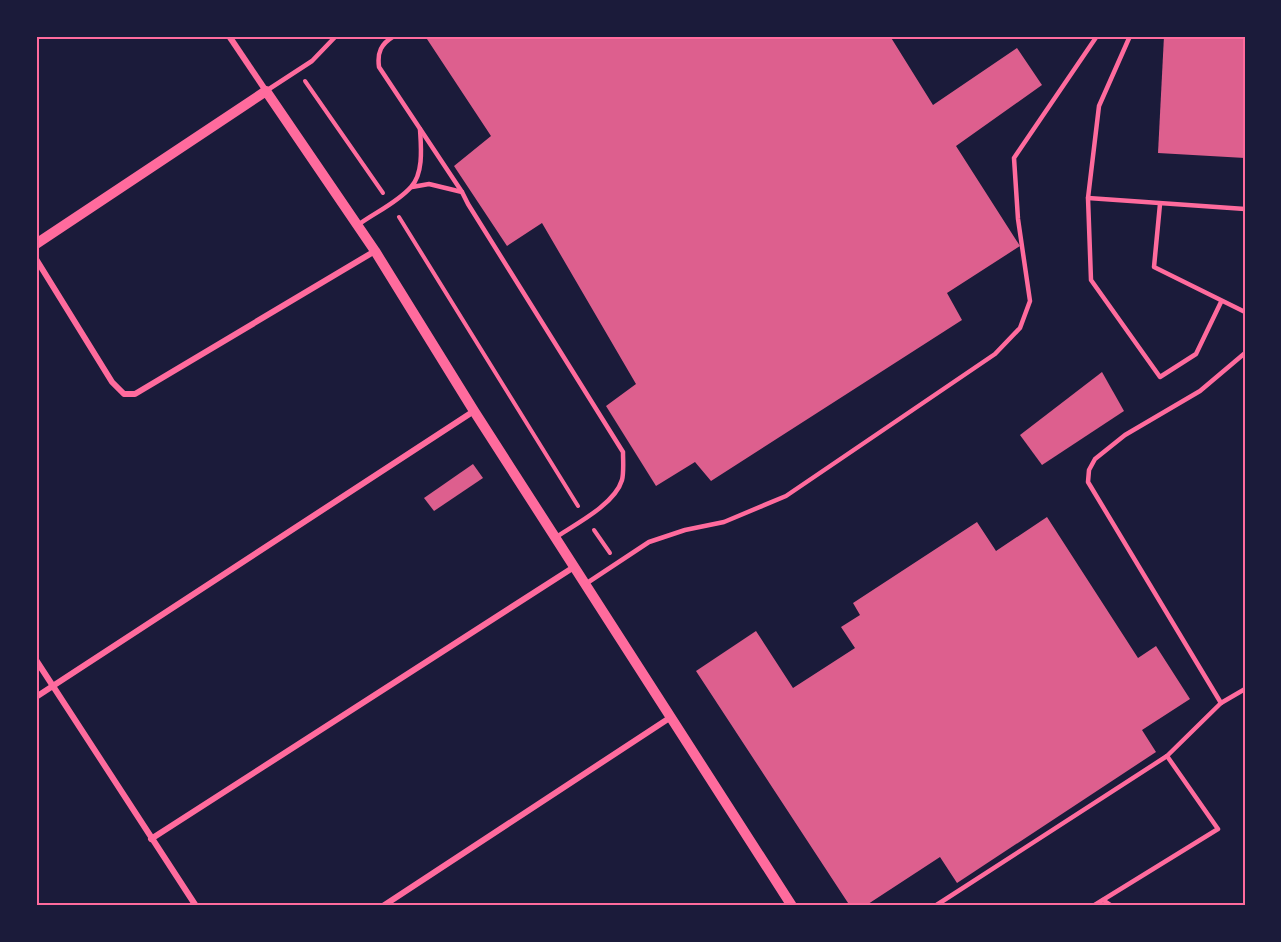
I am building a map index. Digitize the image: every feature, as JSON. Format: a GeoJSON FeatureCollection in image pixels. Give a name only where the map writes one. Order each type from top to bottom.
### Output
{"type":"FeatureCollection","features":[{"type":"Feature","properties":{"kind":"street"},"geometry":{"type":"LineString","coordinates":[[229,36],[375,251],[474,411],[792,906]]}},
{"type":"Feature","properties":{"kind":"street"},"geometry":{"type":"LineString","coordinates":[[36,244],[266,91]]}},
{"type":"Feature","properties":{"kind":"street"},"geometry":{"type":"LineString","coordinates":[[36,259],[112,382],[124,394],[135,394],[375,251]]}},
{"type":"Feature","properties":{"kind":"street"},"geometry":{"type":"LineString","coordinates":[[36,697],[474,411]]}},
{"type":"Feature","properties":{"kind":"street"},"geometry":{"type":"LineString","coordinates":[[151,839],[574,567]]}},
{"type":"Feature","properties":{"kind":"street"},"geometry":{"type":"LineString","coordinates":[[36,660],[196,906]]}},
{"type":"Feature","properties":{"kind":"street"},"geometry":{"type":"LineString","coordinates":[[383,906],[671,717]]}},
{"type":"Feature","properties":{"kind":"lane"},"geometry":{"type":"LineString","coordinates":[[266,91],[312,61],[336,36]]}},
{"type":"Feature","properties":{"kind":"lane"},"geometry":{"type":"LineString","coordinates":[[393,36],[381,46],[377,55],[379,67],[462,192],[623,452],[622,479],[615,495],[586,518],[555,537]]}},
{"type":"Feature","properties":{"kind":"lane"},"geometry":{"type":"LineString","coordinates":[[586,584],[649,542],[685,530],[724,522],[786,496],[995,354],[1020,328],[1030,301],[1018,219],[1014,158],[1097,36]]}},
{"type":"Feature","properties":{"kind":"lane"},"geometry":{"type":"LineString","coordinates":[[1130,36],[1099,105],[1088,198],[1091,280],[1160,378],[1196,354],[1221,302]]}},
{"type":"Feature","properties":{"kind":"lane"},"geometry":{"type":"LineString","coordinates":[[412,187],[422,153],[420,129]]}},
{"type":"Feature","properties":{"kind":"lane"},"geometry":{"type":"LineString","coordinates":[[358,225],[412,187],[429,184],[462,192]]}},
{"type":"Feature","properties":{"kind":"lane"},"geometry":{"type":"LineString","coordinates":[[1088,198],[1245,209]]}},
{"type":"Feature","properties":{"kind":"lane"},"geometry":{"type":"LineString","coordinates":[[1160,204],[1154,267],[1245,312]]}},
{"type":"Feature","properties":{"kind":"lane"},"geometry":{"type":"LineString","coordinates":[[1221,703],[1088,482],[1089,470],[1095,459],[1125,435],[1200,391],[1245,353]]}},
{"type":"Feature","properties":{"kind":"lane"},"geometry":{"type":"LineString","coordinates":[[935,906],[1167,756],[1221,703],[1245,688]]}},
{"type":"Feature","properties":{"kind":"lane"},"geometry":{"type":"LineString","coordinates":[[1093,906],[1218,829],[1167,756]]}},
{"type":"Feature","properties":{"kind":"lane"},"geometry":{"type":"LineString","coordinates":[[1103,900],[1112,906]]}},
{"type":"Feature","properties":{"kind":"path"},"geometry":{"type":"LineString","coordinates":[[297,69],[390,203],[586,518],[618,563]]}},
{"type":"Feature","properties":{"kind":"building"},"geometry":{"type":"Polygon","coordinates":[[[425,36],[890,36],[933,105],[1017,48],[1042,85],[956,146],[1020,246],[947,293],[962,320],[711,481],[695,462],[656,486],[606,406],[636,384],[542,223],[507,246],[454,166],[491,136],[425,36]]]}},
{"type":"Feature","properties":{"kind":"building"},"geometry":{"type":"Polygon","coordinates":[[[1164,36],[1245,36],[1245,158],[1158,153],[1164,36]]]}},
{"type":"Feature","properties":{"kind":"building"},"geometry":{"type":"Polygon","coordinates":[[[1102,372],[1124,411],[1042,465],[1020,435],[1102,372]]]}},
{"type":"Feature","properties":{"kind":"building"},"geometry":{"type":"Polygon","coordinates":[[[473,464],[483,478],[434,511],[424,498],[473,464]]]}},
{"type":"Feature","properties":{"kind":"building"},"geometry":{"type":"Polygon","coordinates":[[[1047,517],[1138,658],[1156,646],[1190,699],[1142,730],[1156,752],[957,883],[940,857],[865,906],[850,906],[696,671],[756,631],[793,688],[855,648],[841,627],[860,615],[853,603],[977,522],[996,551],[1047,517]]]}}]}
